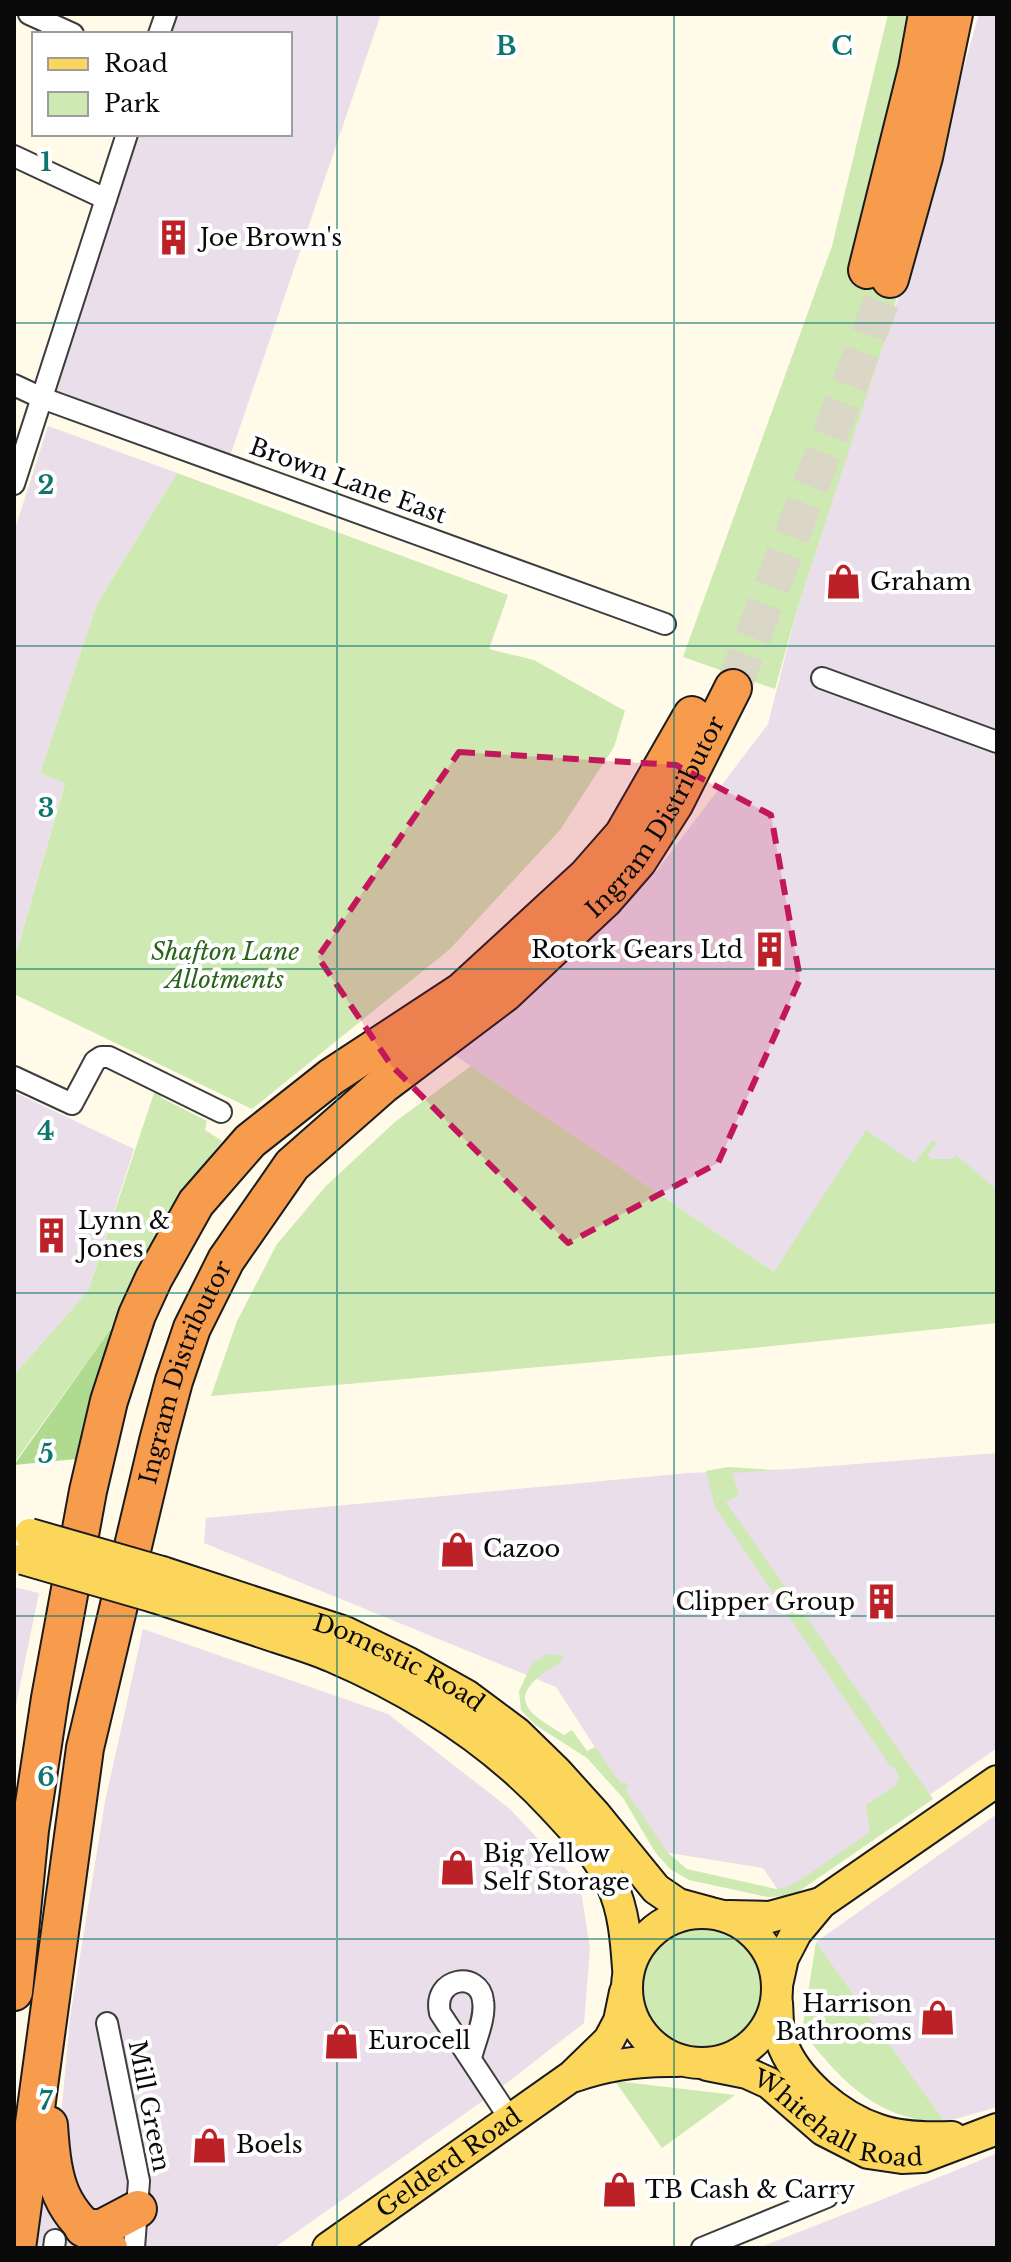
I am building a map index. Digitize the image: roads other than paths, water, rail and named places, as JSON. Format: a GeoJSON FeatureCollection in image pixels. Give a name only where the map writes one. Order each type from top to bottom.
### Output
{"type":"FeatureCollection","features":[{"type":"Feature","properties":{"kind":"highway"},"geometry":{"type":"LineString","coordinates":[[927,14],[879,274],[924,157],[954,14]]}},
{"type":"Feature","properties":{"kind":"highway","name":"Ingram Distributor"},"geometry":{"type":"LineString","coordinates":[[14,1992],[30,1830],[50,1698],[88,1491],[109,1401],[137,1315],[174,1239],[196,1203],[250,1141],[331,1077],[462,991],[587,876],[623,835],[723,683],[675,803],[638,861],[604,900],[505,993],[383,1085],[292,1165],[246,1229],[192,1328],[174,1381],[85,1748],[17,2248]]}},
{"type":"Feature","properties":{"kind":"highway"},"geometry":{"type":"LineString","coordinates":[[14,1846],[50,1698]]}},
{"type":"Feature","properties":{"kind":"highway"},"geometry":{"type":"LineString","coordinates":[[44,2051],[52,2165],[59,2190],[69,2209],[75,2241],[138,2209]]}},
{"type":"Feature","properties":{"kind":"main road","name":"Domestic Road"},"geometry":{"type":"LineString","coordinates":[[20,1546],[158,1585],[345,1632],[466,1695],[517,1733],[557,1772],[656,1889],[678,1904],[718,1915]]}},
{"type":"Feature","properties":{"kind":"main road","name":"Domestic Road"},"geometry":{"type":"LineString","coordinates":[[158,1585],[332,1656],[413,1698],[495,1752],[538,1791],[601,1864],[625,1927],[627,1978]]}},
{"type":"Feature","properties":{"kind":"main road"},"geometry":{"type":"LineString","coordinates":[[821,1903],[770,1917],[689,1914],[667,1921],[648,1934],[636,1950],[627,1978],[628,2008],[636,2027],[649,2043],[666,2055],[692,2063],[718,2062],[741,2053],[760,2037],[772,2017],[783,1958],[796,1933],[821,1903],[997,1781]]}},
{"type":"Feature","properties":{"kind":"main road"},"geometry":{"type":"LineString","coordinates":[[718,1915],[739,1922],[756,1936],[769,1953],[777,1989]]}},
{"type":"Feature","properties":{"kind":"main road","name":"Gelderd Road"},"geometry":{"type":"LineString","coordinates":[[328,2248],[572,2076],[609,2040],[619,2021],[627,1978]]}},
{"type":"Feature","properties":{"kind":"main road","name":"Whitehall Road"},"geometry":{"type":"LineString","coordinates":[[777,1989],[778,2028],[782,2044],[814,2089],[842,2111],[877,2130],[894,2134],[986,2133]]}},
{"type":"Feature","properties":{"kind":"main road","name":"Gelderd Road"},"geometry":{"type":"LineString","coordinates":[[572,2076],[610,2064],[647,2060],[692,2063]]}},
{"type":"Feature","properties":{"kind":"main road","name":"Whitehall Road"},"geometry":{"type":"LineString","coordinates":[[692,2063],[747,2073],[769,2083],[823,2130],[868,2153],[902,2158],[923,2157],[986,2133]]}},
{"type":"Feature","properties":{"kind":"street"},"geometry":{"type":"LineString","coordinates":[[29,14],[69,32]]}},
{"type":"Feature","properties":{"kind":"street"},"geometry":{"type":"LineString","coordinates":[[14,484],[126,136]]}},
{"type":"Feature","properties":{"kind":"street"},"geometry":{"type":"LineString","coordinates":[[14,156],[106,199]]}},
{"type":"Feature","properties":{"kind":"street","name":"Brown Lane East"},"geometry":{"type":"LineString","coordinates":[[14,385],[42,398],[665,624]]}},
{"type":"Feature","properties":{"kind":"street"},"geometry":{"type":"LineString","coordinates":[[822,678],[997,742]]}},
{"type":"Feature","properties":{"kind":"street"},"geometry":{"type":"LineString","coordinates":[[14,1077],[72,1104],[90,1070],[101,1057],[109,1057],[221,1112]]}},
{"type":"Feature","properties":{"kind":"street","name":"Mill Green"},"geometry":{"type":"LineString","coordinates":[[107,2023],[139,2181],[134,2248]]}},
{"type":"Feature","properties":{"kind":"street"},"geometry":{"type":"LineString","coordinates":[[471,2058],[510,2119]]}},
{"type":"Feature","properties":{"kind":"street"},"geometry":{"type":"LineString","coordinates":[[702,2248],[827,2197]]}},
{"type":"Feature","properties":{"kind":"tunnel"},"geometry":{"type":"LineString","coordinates":[[733,688],[890,279]]}},
{"type":"Feature","properties":{"kind":"place","name":"Joe Brown's"},"geometry":{"type":"Point","coordinates":[174,238]}},
{"type":"Feature","properties":{"kind":"place","name":"Graham"},"geometry":{"type":"Point","coordinates":[844,582]}},
{"type":"Feature","properties":{"kind":"place","name":"Rotork Gears Ltd"},"geometry":{"type":"Point","coordinates":[769,950]}},
{"type":"Feature","properties":{"kind":"place","name":"Lynn & Jones"},"geometry":{"type":"Point","coordinates":[52,1235]}},
{"type":"Feature","properties":{"kind":"place","name":"Cazoo"},"geometry":{"type":"Point","coordinates":[457,1549]}},
{"type":"Feature","properties":{"kind":"place","name":"Clipper Group"},"geometry":{"type":"Point","coordinates":[881,1602]}},
{"type":"Feature","properties":{"kind":"place","name":"Big Yellow Self Storage"},"geometry":{"type":"Point","coordinates":[457,1868]}},
{"type":"Feature","properties":{"kind":"place","name":"Harrison Bathrooms"},"geometry":{"type":"Point","coordinates":[938,2018]}},
{"type":"Feature","properties":{"kind":"place","name":"Eurocell"},"geometry":{"type":"Point","coordinates":[342,2041]}},
{"type":"Feature","properties":{"kind":"place","name":"Boels"},"geometry":{"type":"Point","coordinates":[210,2145]}},
{"type":"Feature","properties":{"kind":"place","name":"TB Cash & Carry"},"geometry":{"type":"Point","coordinates":[619,2190]}},
{"type":"Feature","properties":{"kind":"park label","name":"Shafton Lane Allotments"},"geometry":{"type":"Point","coordinates":[225,966]}}]}
